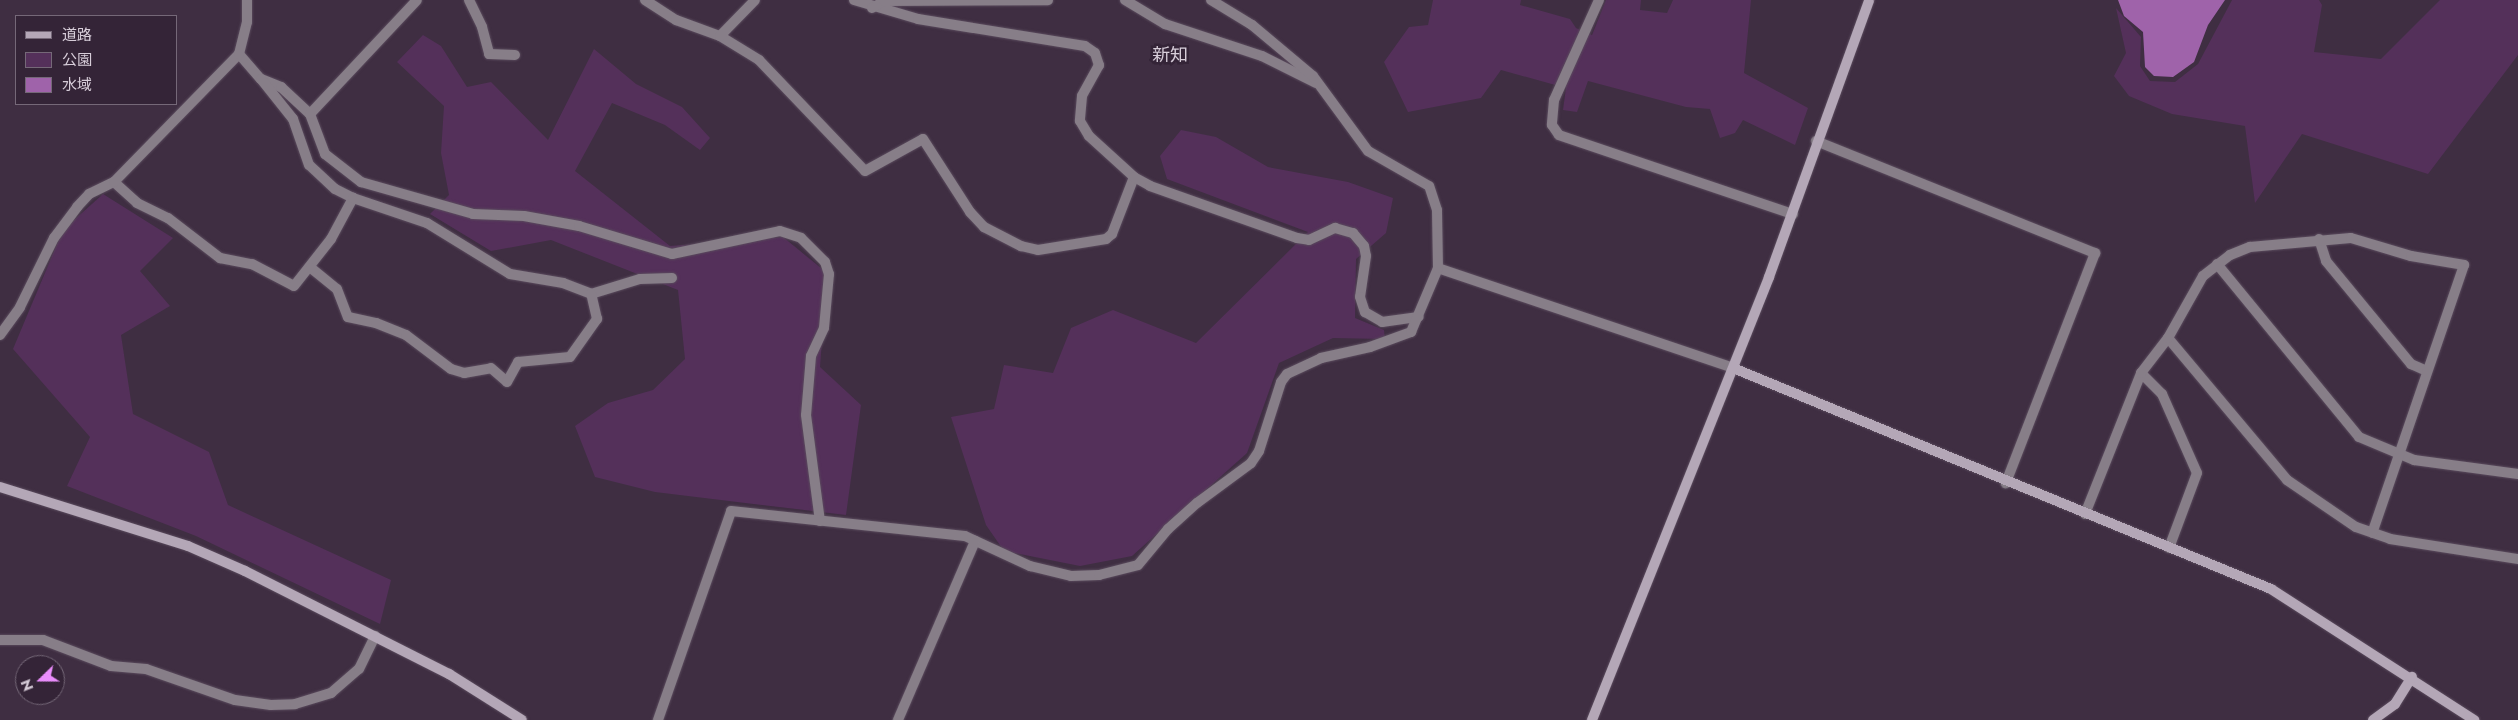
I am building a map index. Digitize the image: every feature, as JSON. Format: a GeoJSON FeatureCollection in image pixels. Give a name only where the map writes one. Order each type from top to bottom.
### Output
{"type":"FeatureCollection","features":[{"type":"Feature","properties":{"kind":"street"},"geometry":{"type":"LineString","coordinates":[[0,335],[20,307],[64,223],[89,194],[114,182],[239,54],[246,32],[247,0]]}},
{"type":"Feature","properties":{"kind":"street"},"geometry":{"type":"LineString","coordinates":[[310,114],[417,0]]}},
{"type":"Feature","properties":{"kind":"street"},"geometry":{"type":"LineString","coordinates":[[469,0],[482,27],[489,54],[515,55]]}},
{"type":"Feature","properties":{"kind":"street"},"geometry":{"type":"LineString","coordinates":[[645,0],[676,20],[720,36],[775,75],[783,90],[865,172],[923,139],[970,212],[984,227],[1021,246],[1045,250],[1106,239],[1112,234],[1134,177]]}},
{"type":"Feature","properties":{"kind":"street"},"geometry":{"type":"LineString","coordinates":[[720,36],[755,0]]}},
{"type":"Feature","properties":{"kind":"street"},"geometry":{"type":"LineString","coordinates":[[854,0],[872,8],[1086,46],[1095,53],[1099,65],[1082,96],[1080,121],[1089,136],[1134,177],[1150,186],[1297,238],[1309,240],[1335,228],[1353,233],[1364,246],[1366,256],[1360,297],[1365,312],[1382,322],[1419,317]]}},
{"type":"Feature","properties":{"kind":"street"},"geometry":{"type":"LineString","coordinates":[[872,8],[884,1],[1048,0]]}},
{"type":"Feature","properties":{"kind":"street"},"geometry":{"type":"LineString","coordinates":[[1125,0],[1165,24],[1262,56],[1319,84]]}},
{"type":"Feature","properties":{"kind":"street"},"geometry":{"type":"LineString","coordinates":[[658,720],[691,630],[727,514],[740,509],[820,521],[965,536],[1030,566],[1072,576],[1100,575],[1138,565],[1155,543],[1197,503],[1251,463],[1259,451],[1281,382],[1287,374],[1321,358],[1396,340],[1411,332],[1419,317],[1438,268],[1437,210],[1429,186],[1368,151],[1348,129],[1341,110],[1319,84],[1252,25],[1211,0]]}},
{"type":"Feature","properties":{"kind":"street"},"geometry":{"type":"LineString","coordinates":[[1599,0],[1554,100],[1552,125],[1558,135],[1793,214]]}},
{"type":"Feature","properties":{"kind":"street"},"geometry":{"type":"LineString","coordinates":[[1592,720],[1793,214],[1816,141],[1869,0]]}},
{"type":"Feature","properties":{"kind":"street"},"geometry":{"type":"LineString","coordinates":[[239,54],[293,118],[309,165],[335,188],[353,198],[427,223],[510,274],[563,283],[591,294],[640,279],[672,278]]}},
{"type":"Feature","properties":{"kind":"street"},"geometry":{"type":"LineString","coordinates":[[261,79],[281,87],[310,114],[325,154],[346,173],[361,182],[465,212],[579,226],[672,254],[780,231],[801,238],[824,262],[829,274],[824,328],[811,356],[806,415],[820,521]]}},
{"type":"Feature","properties":{"kind":"street"},"geometry":{"type":"LineString","coordinates":[[1816,141],[2095,253],[2006,483]]}},
{"type":"Feature","properties":{"kind":"street"},"geometry":{"type":"LineString","coordinates":[[114,182],[137,203],[168,218],[220,258],[252,264],[294,286],[311,268],[346,216],[353,198]]}},
{"type":"Feature","properties":{"kind":"street"},"geometry":{"type":"LineString","coordinates":[[2085,514],[2141,373],[2168,338],[2203,276],[2217,264],[2250,247],[2319,239],[2351,238],[2411,256],[2464,265],[2397,454],[2372,533]]}},
{"type":"Feature","properties":{"kind":"street"},"geometry":{"type":"LineString","coordinates":[[2319,239],[2326,261],[2411,364],[2427,371]]}},
{"type":"Feature","properties":{"kind":"street"},"geometry":{"type":"LineString","coordinates":[[2217,264],[2359,437],[2397,454],[2518,474]]}},
{"type":"Feature","properties":{"kind":"street"},"geometry":{"type":"LineString","coordinates":[[311,268],[337,289],[348,318],[376,322],[406,335],[451,369],[464,373],[491,368],[507,382],[518,362],[570,356],[597,319],[591,294]]}},
{"type":"Feature","properties":{"kind":"street"},"geometry":{"type":"LineString","coordinates":[[1438,268],[1733,368],[2006,483],[2286,596],[2412,677],[2474,720]]}},
{"type":"Feature","properties":{"kind":"street"},"geometry":{"type":"LineString","coordinates":[[2168,338],[2287,480],[2356,527],[2372,533],[2518,559]]}},
{"type":"Feature","properties":{"kind":"street"},"geometry":{"type":"LineString","coordinates":[[2141,373],[2162,394],[2197,472],[2169,548]]}},
{"type":"Feature","properties":{"kind":"street"},"geometry":{"type":"LineString","coordinates":[[0,487],[188,546],[375,636],[449,674],[522,720]]}},
{"type":"Feature","properties":{"kind":"street"},"geometry":{"type":"LineString","coordinates":[[898,720],[975,542]]}},
{"type":"Feature","properties":{"kind":"street"},"geometry":{"type":"LineString","coordinates":[[0,640],[43,640],[111,666],[146,669],[219,696],[271,705],[295,704],[331,693],[358,669],[375,636]]}},
{"type":"Feature","properties":{"kind":"street"},"geometry":{"type":"LineString","coordinates":[[2373,720],[2395,704],[2412,677]]}},
{"type":"Feature","properties":{"kind":"green space"},"geometry":{"type":"Polygon","coordinates":[[[1433,0],[1521,0],[1520,5],[1570,19],[1576,28],[1592,35],[1606,0],[1641,0],[1640,10],[1667,13],[1673,0],[1751,0],[1744,73],[1808,108],[1795,145],[1743,120],[1735,133],[1720,138],[1710,109],[1686,107],[1588,81],[1577,112],[1563,110],[1566,88],[1501,70],[1481,98],[1408,112],[1384,62],[1409,27],[1428,25],[1433,0]]]}},
{"type":"Feature","properties":{"kind":"green space"},"geometry":{"type":"Polygon","coordinates":[[[2232,0],[2319,0],[2322,5],[2314,52],[2381,59],[2440,0],[2518,0],[2518,55],[2428,174],[2302,134],[2255,203],[2245,126],[2172,114],[2129,96],[2114,76],[2126,53],[2116,8],[2141,37],[2140,66],[2150,81],[2175,82],[2198,64],[2232,0]]]}},
{"type":"Feature","properties":{"kind":"green space"},"geometry":{"type":"Polygon","coordinates":[[[423,35],[441,46],[467,87],[491,82],[548,140],[594,49],[636,84],[682,107],[710,138],[700,150],[665,125],[612,103],[575,171],[670,246],[783,237],[827,273],[820,367],[861,405],[846,515],[655,492],[595,477],[575,426],[608,403],[653,390],[685,359],[678,290],[551,240],[491,251],[430,214],[449,195],[441,153],[444,106],[397,62],[423,35]]]}},
{"type":"Feature","properties":{"kind":"green space"},"geometry":{"type":"Polygon","coordinates":[[[1181,130],[1216,137],[1268,167],[1348,182],[1393,198],[1386,233],[1356,259],[1355,318],[1384,330],[1385,339],[1333,338],[1279,363],[1247,453],[1132,556],[1080,566],[1004,551],[986,525],[951,417],[994,409],[1004,365],[1053,373],[1071,328],[1113,310],[1196,343],[1308,232],[1167,179],[1160,156],[1181,130]]]}},
{"type":"Feature","properties":{"kind":"green space"},"geometry":{"type":"Polygon","coordinates":[[[103,194],[173,238],[140,271],[170,306],[121,335],[133,414],[209,452],[228,505],[391,580],[380,624],[196,536],[67,486],[90,437],[13,349],[63,230],[103,194]]]}},
{"type":"Feature","properties":{"kind":"water"},"geometry":{"type":"Polygon","coordinates":[[[2118,0],[2225,0],[2208,25],[2194,62],[2173,77],[2154,76],[2145,67],[2143,32],[2124,16],[2118,0]]]}},
{"type":"Feature","properties":{"kind":"district","name":"新知"},"geometry":{"type":"Point","coordinates":[1170,55]}}]}
